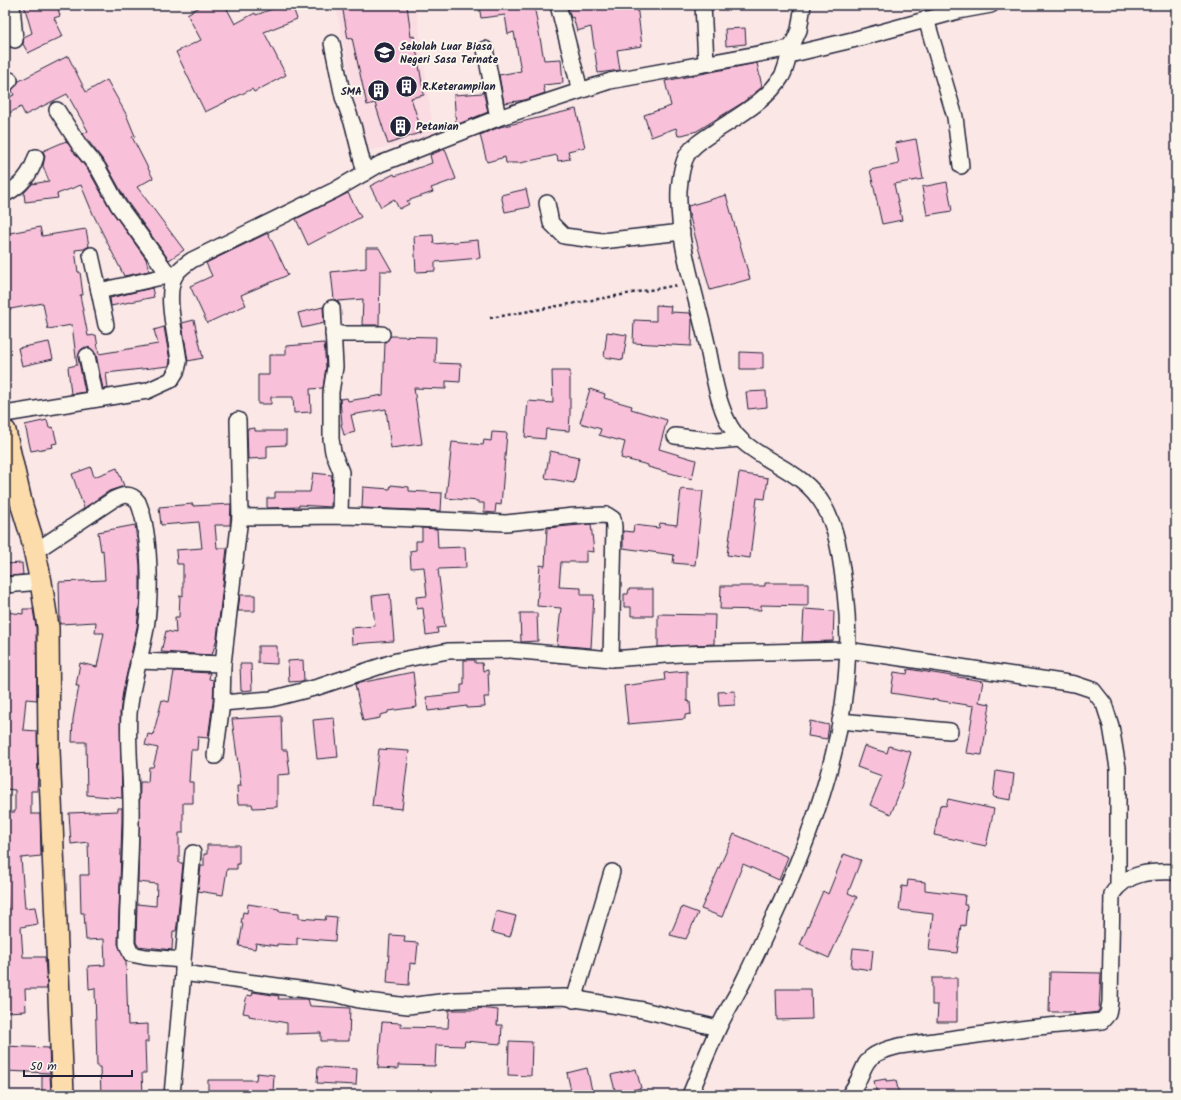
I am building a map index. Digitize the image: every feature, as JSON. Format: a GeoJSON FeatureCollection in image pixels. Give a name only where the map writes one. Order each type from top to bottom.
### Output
{"type":"FeatureCollection","features":[{"type":"Feature","properties":{"kind":"highway"},"geometry":{"type":"LineString","coordinates":[[5,431],[22,506],[33,544],[48,627],[48,750],[62,1095]]}},
{"type":"Feature","properties":{"kind":"street"},"geometry":{"type":"LineString","coordinates":[[12,5],[15,40]]}},
{"type":"Feature","properties":{"kind":"street"},"geometry":{"type":"LineString","coordinates":[[558,5],[580,90]]}},
{"type":"Feature","properties":{"kind":"street"},"geometry":{"type":"LineString","coordinates":[[703,5],[706,62]]}},
{"type":"Feature","properties":{"kind":"street"},"geometry":{"type":"LineString","coordinates":[[690,1095],[718,1028],[742,983],[805,846],[834,757],[840,721],[848,650],[846,608],[839,548],[829,516],[815,493],[803,481],[740,439],[730,426],[725,415],[715,383],[692,283],[682,232],[679,190],[682,172],[688,154],[702,140],[768,94],[785,72],[790,52],[799,30],[803,5]]}},
{"type":"Feature","properties":{"kind":"street"},"geometry":{"type":"LineString","coordinates":[[99,291],[172,275],[192,260],[335,190],[394,158],[498,118],[580,90],[624,78],[706,62],[790,52],[852,40],[926,19],[958,8],[991,5]]}},
{"type":"Feature","properties":{"kind":"street"},"geometry":{"type":"LineString","coordinates":[[926,19],[955,117],[961,166]]}},
{"type":"Feature","properties":{"kind":"street"},"geometry":{"type":"LineString","coordinates":[[332,43],[343,97],[353,125],[365,173]]}},
{"type":"Feature","properties":{"kind":"street"},"geometry":{"type":"LineString","coordinates":[[485,49],[498,118]]}},
{"type":"Feature","properties":{"kind":"street"},"geometry":{"type":"LineString","coordinates":[[5,414],[147,391],[161,386],[175,375],[177,370],[178,355],[170,299],[172,275],[118,204],[98,168],[80,146],[57,110]]}},
{"type":"Feature","properties":{"kind":"street"},"geometry":{"type":"LineString","coordinates":[[5,194],[17,188],[25,180],[33,168],[36,157]]}},
{"type":"Feature","properties":{"kind":"street"},"geometry":{"type":"LineString","coordinates":[[547,203],[551,222],[564,236],[602,241],[682,232]]}},
{"type":"Feature","properties":{"kind":"street"},"geometry":{"type":"LineString","coordinates":[[91,255],[106,325]]}},
{"type":"Feature","properties":{"kind":"street"},"geometry":{"type":"LineString","coordinates":[[332,308],[335,367],[331,392],[330,439],[340,472],[340,516]]}},
{"type":"Feature","properties":{"kind":"street"},"geometry":{"type":"LineString","coordinates":[[333,334],[382,334]]}},
{"type":"Feature","properties":{"kind":"street"},"geometry":{"type":"LineString","coordinates":[[87,356],[96,399]]}},
{"type":"Feature","properties":{"kind":"street"},"geometry":{"type":"LineString","coordinates":[[215,756],[222,703],[223,664],[240,517],[238,420]]}},
{"type":"Feature","properties":{"kind":"street"},"geometry":{"type":"LineString","coordinates":[[676,436],[718,441],[740,439]]}},
{"type":"Feature","properties":{"kind":"street"},"geometry":{"type":"LineString","coordinates":[[33,544],[71,526],[114,499],[124,495],[135,498],[140,508],[146,538],[148,587],[147,617],[133,685],[129,713],[128,754],[131,803],[127,944],[129,951],[136,955],[183,966],[335,994],[359,1000],[408,1006],[456,1000],[564,997],[574,1000],[582,999],[643,1010],[718,1028]]}},
{"type":"Feature","properties":{"kind":"street"},"geometry":{"type":"LineString","coordinates":[[240,517],[340,516],[506,523],[574,516],[607,515],[613,519],[614,527],[611,659]]}},
{"type":"Feature","properties":{"kind":"street"},"geometry":{"type":"LineString","coordinates":[[5,585],[41,582]]}},
{"type":"Feature","properties":{"kind":"street"},"geometry":{"type":"LineString","coordinates":[[222,703],[271,700],[396,661],[448,651],[510,650],[611,659],[680,654],[848,650],[1075,684],[1093,690],[1104,704],[1111,726],[1118,768],[1118,886]]}},
{"type":"Feature","properties":{"kind":"street"},"geometry":{"type":"LineString","coordinates":[[138,661],[223,664]]}},
{"type":"Feature","properties":{"kind":"street"},"geometry":{"type":"LineString","coordinates":[[840,721],[950,731]]}},
{"type":"Feature","properties":{"kind":"street"},"geometry":{"type":"LineString","coordinates":[[172,1095],[193,853]]}},
{"type":"Feature","properties":{"kind":"street"},"geometry":{"type":"LineString","coordinates":[[574,1000],[612,872]]}},
{"type":"Feature","properties":{"kind":"street"},"geometry":{"type":"LineString","coordinates":[[849,1095],[868,1059],[879,1051],[898,1046],[1027,1028],[1102,1021],[1108,1014],[1110,1002],[1112,894],[1118,886],[1126,880],[1145,873],[1176,872]]}},
{"type":"Feature","properties":{"kind":"path"},"geometry":{"type":"LineString","coordinates":[[490,318],[692,283]]}},
{"type":"Feature","properties":{"kind":"shaded area","name":"Sekolah Luar Biasa Negeri Sasa Ternate"},"geometry":{"type":"Polygon","coordinates":[[[336,5],[416,5],[434,138],[365,151],[336,5]]]}},
{"type":"Feature","properties":{"kind":"building"},"geometry":{"type":"Polygon","coordinates":[[[24,5],[57,5],[60,16],[54,18],[63,36],[28,53],[23,44],[24,37],[32,33],[24,5]]]}},
{"type":"Feature","properties":{"kind":"building"},"geometry":{"type":"Polygon","coordinates":[[[203,5],[225,5],[235,24],[255,13],[256,15],[283,5],[292,5],[297,19],[264,32],[286,75],[254,92],[252,89],[205,112],[176,52],[201,40],[187,14],[203,5]]]}},
{"type":"Feature","properties":{"kind":"building","name":"Sekolah Luar Biasa Negeri Sasa Ternate"},"geometry":{"type":"Polygon","coordinates":[[[342,5],[407,5],[411,37],[414,36],[424,95],[411,98],[422,132],[388,144],[375,103],[367,105],[352,38],[348,39],[342,5]]]}},
{"type":"Feature","properties":{"kind":"building"},"geometry":{"type":"Polygon","coordinates":[[[479,5],[534,5],[544,60],[561,59],[563,83],[543,85],[545,93],[525,100],[504,103],[499,75],[521,71],[514,32],[508,34],[505,15],[481,18],[479,5]]]}},
{"type":"Feature","properties":{"kind":"building"},"geometry":{"type":"Polygon","coordinates":[[[567,5],[601,5],[602,8],[637,5],[642,46],[617,50],[620,70],[598,73],[591,27],[577,31],[573,17],[571,18],[567,5]]]}},
{"type":"Feature","properties":{"kind":"building"},"geometry":{"type":"Polygon","coordinates":[[[745,28],[746,44],[726,46],[725,29],[745,28]]]}},
{"type":"Feature","properties":{"kind":"building"},"geometry":{"type":"Polygon","coordinates":[[[68,56],[86,92],[107,80],[126,114],[135,136],[132,137],[153,178],[137,187],[184,250],[169,260],[126,200],[106,164],[83,134],[88,131],[67,94],[25,115],[21,107],[9,113],[5,105],[5,99],[14,95],[12,90],[19,81],[68,56]]]}},
{"type":"Feature","properties":{"kind":"building"},"geometry":{"type":"Polygon","coordinates":[[[757,63],[762,87],[742,103],[697,131],[678,136],[676,128],[651,137],[644,115],[671,106],[665,81],[757,63]]]}},
{"type":"Feature","properties":{"kind":"building"},"geometry":{"type":"Polygon","coordinates":[[[482,86],[488,112],[456,125],[454,95],[483,93],[482,86]]]}},
{"type":"Feature","properties":{"kind":"building"},"geometry":{"type":"Polygon","coordinates":[[[576,109],[585,147],[568,151],[570,159],[558,161],[557,155],[520,163],[506,163],[505,157],[487,162],[480,135],[500,127],[576,109]]]}},
{"type":"Feature","properties":{"kind":"building"},"geometry":{"type":"Polygon","coordinates":[[[916,139],[923,179],[894,184],[902,220],[882,224],[870,170],[899,164],[895,143],[916,139]]]}},
{"type":"Feature","properties":{"kind":"building"},"geometry":{"type":"Polygon","coordinates":[[[66,141],[90,173],[111,210],[146,259],[149,271],[124,276],[93,214],[81,185],[57,194],[58,198],[25,202],[24,193],[32,184],[49,181],[43,166],[45,156],[43,151],[66,141]]]}},
{"type":"Feature","properties":{"kind":"building"},"geometry":{"type":"Polygon","coordinates":[[[445,149],[456,179],[431,188],[433,192],[407,201],[409,204],[399,209],[394,199],[381,207],[370,186],[394,174],[395,176],[432,163],[430,155],[445,149]]]}},
{"type":"Feature","properties":{"kind":"building"},"geometry":{"type":"Polygon","coordinates":[[[947,182],[952,211],[927,215],[922,187],[947,182]]]}},
{"type":"Feature","properties":{"kind":"building"},"geometry":{"type":"Polygon","coordinates":[[[526,189],[530,207],[505,212],[501,195],[526,189]]]}},
{"type":"Feature","properties":{"kind":"building"},"geometry":{"type":"Polygon","coordinates":[[[348,193],[361,217],[308,245],[296,219],[348,193]]]}},
{"type":"Feature","properties":{"kind":"building"},"geometry":{"type":"Polygon","coordinates":[[[726,195],[750,279],[710,290],[688,206],[726,195]]]}},
{"type":"Feature","properties":{"kind":"building"},"geometry":{"type":"Polygon","coordinates":[[[40,227],[42,236],[86,229],[89,246],[84,249],[75,250],[83,295],[80,295],[88,336],[96,335],[99,354],[158,344],[154,330],[164,327],[170,361],[169,366],[106,373],[108,388],[103,389],[96,354],[90,348],[85,347],[81,350],[78,357],[85,392],[71,394],[68,367],[77,365],[72,325],[48,329],[43,303],[5,310],[5,234],[40,227]]]}},
{"type":"Feature","properties":{"kind":"building"},"geometry":{"type":"Polygon","coordinates":[[[268,233],[288,275],[241,295],[246,305],[207,323],[190,286],[212,276],[206,263],[268,233]]]}},
{"type":"Feature","properties":{"kind":"building"},"geometry":{"type":"Polygon","coordinates":[[[433,235],[434,244],[478,240],[480,258],[435,262],[435,271],[416,272],[414,236],[433,235]]]}},
{"type":"Feature","properties":{"kind":"building"},"geometry":{"type":"Polygon","coordinates":[[[366,248],[379,248],[392,271],[380,271],[379,325],[362,325],[363,299],[338,301],[334,299],[331,272],[366,268],[366,248]]]}},
{"type":"Feature","properties":{"kind":"building"},"geometry":{"type":"Polygon","coordinates":[[[152,288],[154,297],[111,306],[110,298],[152,288]]]}},
{"type":"Feature","properties":{"kind":"building"},"geometry":{"type":"Polygon","coordinates":[[[656,305],[671,306],[670,312],[690,313],[692,319],[691,346],[633,343],[634,320],[656,321],[656,305]]]}},
{"type":"Feature","properties":{"kind":"building"},"geometry":{"type":"Polygon","coordinates":[[[323,307],[324,323],[302,328],[298,313],[323,307]]]}},
{"type":"Feature","properties":{"kind":"building"},"geometry":{"type":"Polygon","coordinates":[[[194,320],[203,358],[188,361],[182,323],[194,320]]]}},
{"type":"Feature","properties":{"kind":"building"},"geometry":{"type":"Polygon","coordinates":[[[607,332],[627,335],[623,360],[604,357],[607,332]]]}},
{"type":"Feature","properties":{"kind":"building"},"geometry":{"type":"Polygon","coordinates":[[[391,336],[436,337],[435,363],[461,364],[460,382],[446,381],[446,389],[414,388],[422,444],[391,448],[386,409],[351,415],[355,432],[344,435],[341,424],[340,399],[347,398],[348,401],[383,395],[385,342],[391,336]]]}},
{"type":"Feature","properties":{"kind":"building"},"geometry":{"type":"Polygon","coordinates":[[[49,342],[53,359],[22,366],[18,348],[49,342]]]}},
{"type":"Feature","properties":{"kind":"building"},"geometry":{"type":"Polygon","coordinates":[[[324,343],[326,367],[323,388],[310,389],[311,412],[294,413],[293,397],[271,397],[271,404],[258,404],[258,375],[269,375],[269,355],[286,355],[286,346],[324,343]]]}},
{"type":"Feature","properties":{"kind":"building"},"geometry":{"type":"Polygon","coordinates":[[[740,352],[763,353],[763,369],[740,369],[740,352]]]}},
{"type":"Feature","properties":{"kind":"building"},"geometry":{"type":"Polygon","coordinates":[[[552,371],[570,371],[569,431],[546,429],[545,439],[525,437],[528,401],[553,403],[552,371]]]}},
{"type":"Feature","properties":{"kind":"building"},"geometry":{"type":"Polygon","coordinates":[[[590,389],[605,394],[604,398],[632,406],[631,409],[667,420],[659,449],[696,460],[692,479],[621,458],[625,442],[599,435],[601,429],[580,423],[590,389]]]}},
{"type":"Feature","properties":{"kind":"building"},"geometry":{"type":"Polygon","coordinates":[[[766,391],[767,407],[748,409],[746,392],[766,391]]]}},
{"type":"Feature","properties":{"kind":"building"},"geometry":{"type":"Polygon","coordinates":[[[47,420],[49,428],[53,427],[57,443],[52,444],[53,447],[31,451],[25,425],[47,420]]]}},
{"type":"Feature","properties":{"kind":"building"},"geometry":{"type":"Polygon","coordinates":[[[255,428],[255,431],[286,431],[286,445],[267,446],[267,458],[248,459],[247,429],[255,428]]]}},
{"type":"Feature","properties":{"kind":"building"},"geometry":{"type":"Polygon","coordinates":[[[492,432],[507,433],[501,505],[496,504],[495,513],[484,512],[484,503],[478,503],[478,501],[446,498],[452,442],[483,445],[484,440],[491,441],[492,432]]]}},
{"type":"Feature","properties":{"kind":"building"},"geometry":{"type":"Polygon","coordinates":[[[550,451],[579,457],[574,483],[545,478],[550,451]]]}},
{"type":"Feature","properties":{"kind":"building"},"geometry":{"type":"Polygon","coordinates":[[[91,467],[94,477],[117,468],[124,486],[109,491],[84,508],[72,474],[91,467]]]}},
{"type":"Feature","properties":{"kind":"building"},"geometry":{"type":"Polygon","coordinates":[[[313,473],[332,475],[331,507],[299,505],[299,507],[267,508],[267,498],[275,498],[275,492],[310,492],[313,473]]]}},
{"type":"Feature","properties":{"kind":"building"},"geometry":{"type":"Polygon","coordinates":[[[739,473],[768,478],[765,499],[757,498],[750,558],[727,555],[739,473]]]}},
{"type":"Feature","properties":{"kind":"building"},"geometry":{"type":"Polygon","coordinates":[[[391,485],[409,487],[409,491],[442,493],[441,511],[362,508],[363,487],[390,489],[391,485]]]}},
{"type":"Feature","properties":{"kind":"building"},"geometry":{"type":"Polygon","coordinates":[[[681,489],[703,491],[695,565],[673,563],[674,555],[623,548],[623,531],[633,532],[634,525],[659,528],[660,523],[677,525],[681,489]]]}},
{"type":"Feature","properties":{"kind":"building"},"geometry":{"type":"Polygon","coordinates":[[[193,504],[193,506],[231,504],[230,525],[215,525],[217,548],[227,548],[217,638],[212,655],[161,652],[166,631],[176,633],[175,617],[179,617],[180,595],[183,596],[183,564],[177,564],[176,550],[202,548],[199,522],[161,525],[159,507],[193,504]]]}},
{"type":"Feature","properties":{"kind":"building"},"geometry":{"type":"Polygon","coordinates":[[[591,524],[594,552],[586,551],[586,562],[561,562],[559,587],[581,588],[581,595],[594,595],[591,648],[557,645],[561,608],[537,606],[540,565],[545,566],[547,528],[591,524]]]}},
{"type":"Feature","properties":{"kind":"building"},"geometry":{"type":"Polygon","coordinates":[[[135,525],[140,565],[140,599],[137,627],[123,691],[120,713],[122,798],[87,795],[86,742],[72,742],[73,719],[79,686],[76,686],[80,663],[97,667],[104,633],[95,633],[96,622],[60,624],[59,582],[105,580],[103,550],[101,551],[98,532],[135,525]]]}},
{"type":"Feature","properties":{"kind":"building"},"geometry":{"type":"Polygon","coordinates":[[[422,528],[437,529],[438,548],[465,547],[466,568],[438,569],[445,627],[437,628],[438,633],[426,635],[423,608],[417,609],[416,597],[427,596],[424,567],[411,568],[410,551],[416,550],[416,541],[422,541],[422,528]]]}},
{"type":"Feature","properties":{"kind":"building"},"geometry":{"type":"Polygon","coordinates":[[[22,563],[23,575],[5,576],[5,564],[22,563]]]}},
{"type":"Feature","properties":{"kind":"building"},"geometry":{"type":"Polygon","coordinates":[[[765,583],[808,583],[808,606],[761,605],[761,610],[720,609],[721,586],[765,586],[765,583]]]}},
{"type":"Feature","properties":{"kind":"building"},"geometry":{"type":"Polygon","coordinates":[[[629,589],[653,589],[653,616],[631,616],[631,607],[624,607],[624,594],[628,594],[629,589]]]}},
{"type":"Feature","properties":{"kind":"building"},"geometry":{"type":"Polygon","coordinates":[[[390,594],[394,641],[352,644],[351,628],[375,626],[372,596],[390,594]]]}},
{"type":"Feature","properties":{"kind":"building"},"geometry":{"type":"Polygon","coordinates":[[[240,595],[255,595],[255,611],[238,611],[240,595]]]}},
{"type":"Feature","properties":{"kind":"building"},"geometry":{"type":"Polygon","coordinates":[[[23,609],[33,609],[36,628],[37,700],[26,699],[23,730],[37,731],[37,791],[31,791],[31,814],[40,814],[41,856],[21,858],[25,908],[35,907],[38,924],[21,927],[23,957],[45,957],[47,989],[25,989],[26,1011],[6,1012],[5,910],[8,910],[5,876],[6,812],[15,812],[15,790],[5,789],[5,758],[7,759],[8,724],[5,724],[5,612],[23,614],[23,609]]]}},
{"type":"Feature","properties":{"kind":"building"},"geometry":{"type":"Polygon","coordinates":[[[804,609],[834,611],[833,641],[802,642],[804,609]]]}},
{"type":"Feature","properties":{"kind":"building"},"geometry":{"type":"Polygon","coordinates":[[[520,613],[537,613],[538,641],[521,642],[520,613]]]}},
{"type":"Feature","properties":{"kind":"building"},"geometry":{"type":"Polygon","coordinates":[[[658,614],[715,615],[714,644],[658,647],[658,614]]]}},
{"type":"Feature","properties":{"kind":"building"},"geometry":{"type":"Polygon","coordinates":[[[258,646],[277,646],[277,664],[258,663],[258,646]]]}},
{"type":"Feature","properties":{"kind":"building"},"geometry":{"type":"Polygon","coordinates":[[[303,660],[304,681],[289,682],[288,661],[303,660]]]}},
{"type":"Feature","properties":{"kind":"building"},"geometry":{"type":"Polygon","coordinates":[[[464,660],[475,660],[475,663],[482,663],[483,671],[488,670],[489,697],[484,697],[485,707],[467,708],[467,706],[428,711],[426,697],[461,693],[461,685],[464,685],[464,660]]]}},
{"type":"Feature","properties":{"kind":"building"},"geometry":{"type":"Polygon","coordinates":[[[240,664],[251,664],[252,690],[241,691],[240,664]]]}},
{"type":"Feature","properties":{"kind":"building"},"geometry":{"type":"Polygon","coordinates":[[[908,669],[983,681],[979,702],[990,704],[982,755],[966,753],[974,706],[891,693],[894,672],[907,674],[908,669]]]}},
{"type":"Feature","properties":{"kind":"building"},"geometry":{"type":"Polygon","coordinates":[[[174,671],[210,673],[209,679],[214,680],[213,702],[208,738],[198,737],[197,750],[191,750],[189,782],[193,782],[193,803],[183,803],[183,833],[179,833],[179,863],[183,863],[177,925],[176,931],[173,931],[172,950],[138,946],[136,942],[137,904],[156,906],[157,884],[138,882],[140,782],[148,782],[149,767],[153,767],[158,748],[145,745],[148,734],[153,735],[162,700],[169,702],[174,671]]]}},
{"type":"Feature","properties":{"kind":"building"},"geometry":{"type":"Polygon","coordinates":[[[687,671],[687,701],[690,702],[691,714],[685,715],[685,719],[628,724],[624,686],[665,680],[664,673],[687,671]]]}},
{"type":"Feature","properties":{"kind":"building"},"geometry":{"type":"Polygon","coordinates":[[[413,672],[417,707],[388,711],[388,713],[380,715],[380,718],[363,721],[355,684],[413,672]]]}},
{"type":"Feature","properties":{"kind":"building"},"geometry":{"type":"Polygon","coordinates":[[[735,691],[735,705],[719,706],[718,692],[735,691]]]}},
{"type":"Feature","properties":{"kind":"building"},"geometry":{"type":"Polygon","coordinates":[[[281,716],[282,750],[287,750],[290,774],[277,775],[277,807],[253,808],[252,804],[238,804],[237,786],[241,786],[232,719],[281,716]]]}},
{"type":"Feature","properties":{"kind":"building"},"geometry":{"type":"Polygon","coordinates":[[[334,718],[338,757],[317,759],[313,720],[334,718]]]}},
{"type":"Feature","properties":{"kind":"building"},"geometry":{"type":"Polygon","coordinates":[[[810,721],[829,725],[827,739],[808,736],[810,721]]]}},
{"type":"Feature","properties":{"kind":"building"},"geometry":{"type":"Polygon","coordinates":[[[864,746],[887,753],[889,746],[911,752],[900,791],[891,814],[870,805],[882,776],[857,767],[864,746]]]}},
{"type":"Feature","properties":{"kind":"building"},"geometry":{"type":"Polygon","coordinates":[[[379,749],[409,751],[402,809],[372,806],[379,749]]]}},
{"type":"Feature","properties":{"kind":"building"},"geometry":{"type":"Polygon","coordinates":[[[996,771],[1014,774],[1011,800],[993,797],[996,771]]]}},
{"type":"Feature","properties":{"kind":"building"},"geometry":{"type":"Polygon","coordinates":[[[948,799],[994,809],[986,846],[934,835],[940,805],[946,806],[948,799]]]}},
{"type":"Feature","properties":{"kind":"building"},"geometry":{"type":"Polygon","coordinates":[[[118,808],[122,808],[122,820],[118,944],[126,961],[128,1025],[148,1024],[148,1042],[145,1042],[146,1073],[142,1073],[143,1095],[101,1095],[100,1067],[97,1067],[95,988],[89,989],[88,966],[105,965],[104,939],[86,940],[84,913],[81,913],[80,875],[89,875],[88,842],[71,844],[69,813],[118,811],[118,808]]]}},
{"type":"Feature","properties":{"kind":"building"},"geometry":{"type":"Polygon","coordinates":[[[734,834],[788,857],[779,880],[743,864],[722,917],[701,909],[734,834]]]}},
{"type":"Feature","properties":{"kind":"building"},"geometry":{"type":"Polygon","coordinates":[[[207,845],[239,845],[239,864],[237,864],[237,869],[227,869],[223,895],[198,891],[201,866],[204,866],[204,854],[207,854],[207,845]]]}},
{"type":"Feature","properties":{"kind":"building"},"geometry":{"type":"Polygon","coordinates":[[[844,854],[861,860],[848,893],[857,897],[829,958],[800,945],[823,891],[828,894],[844,854]]]}},
{"type":"Feature","properties":{"kind":"building"},"geometry":{"type":"Polygon","coordinates":[[[908,880],[925,882],[925,890],[965,895],[964,905],[967,905],[965,926],[961,925],[957,953],[929,950],[933,914],[899,910],[902,886],[907,887],[908,880]]]}},
{"type":"Feature","properties":{"kind":"building"},"geometry":{"type":"Polygon","coordinates":[[[248,904],[279,909],[279,911],[299,913],[299,918],[325,920],[326,916],[337,917],[335,941],[297,938],[297,945],[277,944],[277,946],[256,943],[255,949],[239,946],[243,923],[241,923],[243,912],[247,913],[248,904]]]}},
{"type":"Feature","properties":{"kind":"building"},"geometry":{"type":"Polygon","coordinates":[[[682,907],[698,913],[686,939],[670,935],[682,907]]]}},
{"type":"Feature","properties":{"kind":"building"},"geometry":{"type":"Polygon","coordinates":[[[496,911],[516,916],[510,937],[491,932],[496,911]]]}},
{"type":"Feature","properties":{"kind":"building"},"geometry":{"type":"Polygon","coordinates":[[[390,935],[405,936],[404,942],[418,943],[416,964],[410,963],[409,985],[387,983],[390,935]]]}},
{"type":"Feature","properties":{"kind":"building"},"geometry":{"type":"Polygon","coordinates":[[[853,948],[873,950],[871,970],[851,967],[853,948]]]}},
{"type":"Feature","properties":{"kind":"building"},"geometry":{"type":"Polygon","coordinates":[[[1050,972],[1101,973],[1098,1012],[1074,1015],[1074,1012],[1049,1012],[1050,972]]]}},
{"type":"Feature","properties":{"kind":"building"},"geometry":{"type":"Polygon","coordinates":[[[932,978],[957,978],[957,1022],[937,1022],[938,1005],[932,1005],[932,978]]]}},
{"type":"Feature","properties":{"kind":"building"},"geometry":{"type":"Polygon","coordinates":[[[776,989],[811,989],[812,1019],[777,1020],[776,989]]]}},
{"type":"Feature","properties":{"kind":"building"},"geometry":{"type":"Polygon","coordinates":[[[253,992],[279,996],[278,999],[308,999],[310,1006],[350,1008],[349,1041],[321,1041],[321,1033],[287,1034],[287,1023],[249,1016],[249,1014],[243,1013],[247,995],[252,996],[253,992]]]}},
{"type":"Feature","properties":{"kind":"building"},"geometry":{"type":"Polygon","coordinates":[[[478,1008],[498,1010],[497,1025],[502,1025],[501,1044],[465,1041],[464,1046],[436,1045],[435,1066],[398,1065],[398,1069],[378,1068],[382,1022],[401,1023],[401,1027],[448,1028],[449,1010],[478,1010],[478,1008]]]}},
{"type":"Feature","properties":{"kind":"building"},"geometry":{"type":"Polygon","coordinates":[[[509,1041],[532,1042],[531,1076],[508,1075],[509,1041]]]}},
{"type":"Feature","properties":{"kind":"building"},"geometry":{"type":"Polygon","coordinates":[[[5,1046],[49,1048],[50,1073],[5,1071],[5,1046]]]}},
{"type":"Feature","properties":{"kind":"building"},"geometry":{"type":"Polygon","coordinates":[[[318,1067],[357,1069],[356,1085],[317,1083],[318,1067]]]}},
{"type":"Feature","properties":{"kind":"building"},"geometry":{"type":"Polygon","coordinates":[[[587,1068],[593,1095],[572,1095],[567,1073],[587,1068]]]}},
{"type":"Feature","properties":{"kind":"building"},"geometry":{"type":"Polygon","coordinates":[[[636,1069],[641,1088],[616,1094],[611,1075],[636,1069]]]}},
{"type":"Feature","properties":{"kind":"building"},"geometry":{"type":"Polygon","coordinates":[[[257,1073],[274,1075],[273,1092],[246,1091],[247,1094],[208,1095],[208,1080],[256,1080],[257,1073]]]}},
{"type":"Feature","properties":{"kind":"building"},"geometry":{"type":"Polygon","coordinates":[[[42,1075],[50,1075],[51,1092],[42,1092],[42,1075]]]}},
{"type":"Feature","properties":{"kind":"building"},"geometry":{"type":"Polygon","coordinates":[[[886,1079],[886,1081],[896,1080],[899,1095],[877,1095],[874,1081],[886,1079]]]}},
{"type":"Feature","properties":{"kind":"place","name":"Sekolah Luar Biasa Negeri Sasa Ternate"},"geometry":{"type":"Point","coordinates":[384,52]}},
{"type":"Feature","properties":{"kind":"place","name":"R.Keterampilan"},"geometry":{"type":"Point","coordinates":[407,86]}},
{"type":"Feature","properties":{"kind":"place","name":"SMA"},"geometry":{"type":"Point","coordinates":[378,91]}},
{"type":"Feature","properties":{"kind":"place","name":"Petanian"},"geometry":{"type":"Point","coordinates":[401,126]}}]}
